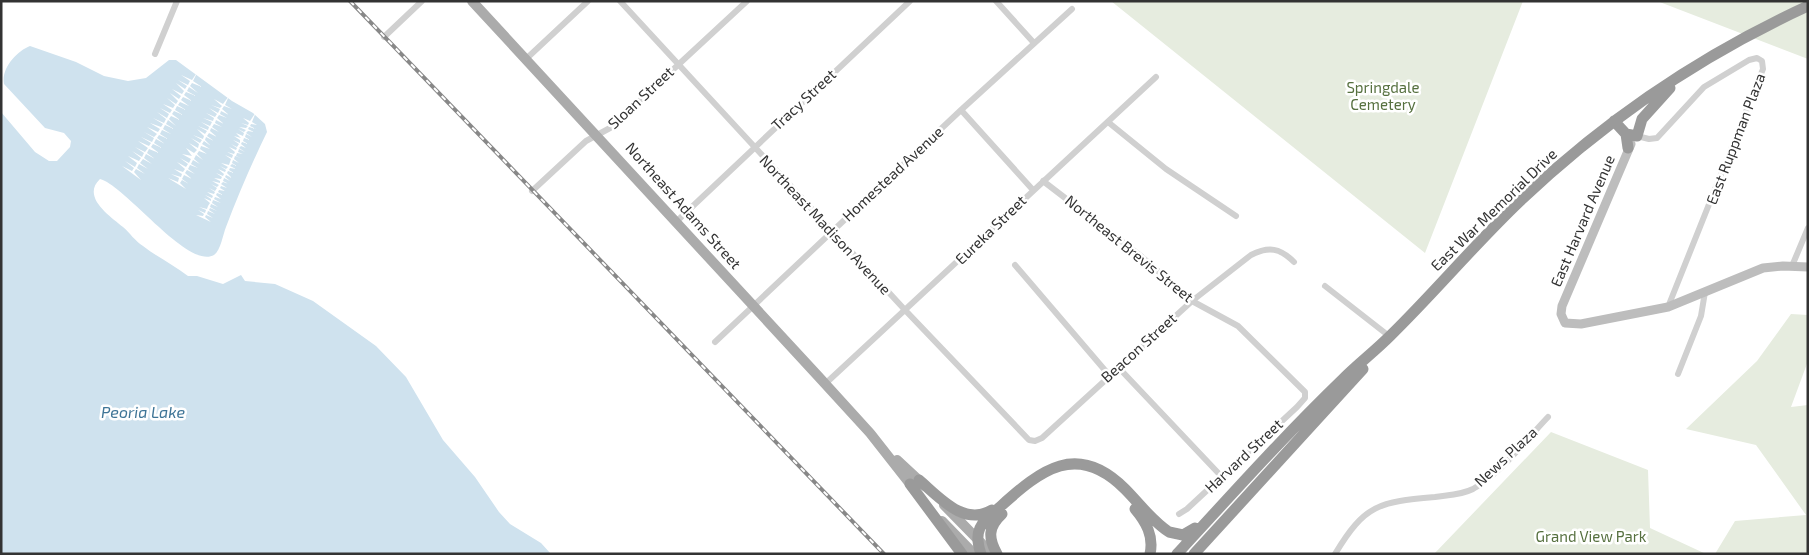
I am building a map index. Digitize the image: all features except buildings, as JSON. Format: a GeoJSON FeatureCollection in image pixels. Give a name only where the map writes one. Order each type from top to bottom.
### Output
{"type":"FeatureCollection","features":[{"type":"Feature","properties":{"kind":"highway","name":"East War Memorial Drive"},"geometry":{"type":"LineString","coordinates":[[1177,554],[1350,385],[1390,336],[1519,202],[1569,157],[1614,122],[1705,60],[1808,6]]}},
{"type":"Feature","properties":{"kind":"highway"},"geometry":{"type":"LineString","coordinates":[[1628,148],[1631,135],[1653,105],[1677,81],[1705,60]]}},
{"type":"Feature","properties":{"kind":"highway"},"geometry":{"type":"LineString","coordinates":[[1614,122],[1631,135]]}},
{"type":"Feature","properties":{"kind":"highway"},"geometry":{"type":"LineString","coordinates":[[914,482],[953,509],[977,516],[993,509],[1044,471],[1061,466],[1080,465],[1098,470],[1118,482],[1165,529],[1181,535],[1195,529],[1235,499]]}},
{"type":"Feature","properties":{"kind":"highway"},"geometry":{"type":"LineString","coordinates":[[997,554],[990,538],[994,522],[1040,481],[1053,474],[1071,471],[1098,476],[1128,502],[1147,525],[1152,538],[1150,554]]}},
{"type":"Feature","properties":{"kind":"highway"},"geometry":{"type":"LineString","coordinates":[[914,482],[962,554]]}},
{"type":"Feature","properties":{"kind":"highway"},"geometry":{"type":"LineString","coordinates":[[981,554],[977,538],[982,523],[1029,482]]}},
{"type":"Feature","properties":{"kind":"highway","name":"East War Memorial Drive"},"geometry":{"type":"LineString","coordinates":[[1194,554],[1235,499]]}},
{"type":"Feature","properties":{"kind":"highway"},"geometry":{"type":"LineString","coordinates":[[1203,554],[1235,499]]}},
{"type":"Feature","properties":{"kind":"main road","name":"Northeast Adams Street"},"geometry":{"type":"LineString","coordinates":[[472,1],[677,221],[708,259],[754,305],[914,482],[974,554]]}},
{"type":"Feature","properties":{"kind":"main road","name":"Northeast Adams Street"},"geometry":{"type":"LineString","coordinates":[[914,482],[977,538],[992,554]]}},
{"type":"Feature","properties":{"kind":"street"},"geometry":{"type":"LineString","coordinates":[[155,54],[177,1]]}},
{"type":"Feature","properties":{"kind":"street"},"geometry":{"type":"LineString","coordinates":[[384,37],[422,1]]}},
{"type":"Feature","properties":{"kind":"street"},"geometry":{"type":"LineString","coordinates":[[526,59],[588,1]]}},
{"type":"Feature","properties":{"kind":"street","name":"Northeast Madison Avenue"},"geometry":{"type":"LineString","coordinates":[[620,1],[1017,430],[1026,438],[1035,441]]}},
{"type":"Feature","properties":{"kind":"street","name":"Sloan Street"},"geometry":{"type":"LineString","coordinates":[[532,191],[586,141],[610,128],[747,1]]}},
{"type":"Feature","properties":{"kind":"street","name":"Tracy Street"},"geometry":{"type":"LineString","coordinates":[[677,221],[910,1]]}},
{"type":"Feature","properties":{"kind":"street"},"geometry":{"type":"LineString","coordinates":[[996,1],[1034,43]]}},
{"type":"Feature","properties":{"kind":"street","name":"Homestead Avenue"},"geometry":{"type":"LineString","coordinates":[[716,342],[961,110],[1072,9]]}},
{"type":"Feature","properties":{"kind":"street","name":"East Ruppman Plaza"},"geometry":{"type":"LineString","coordinates":[[1631,135],[1652,140],[1657,138],[1694,96],[1709,83],[1752,59],[1758,58],[1763,63],[1763,69],[1742,127],[1668,307]]}},
{"type":"Feature","properties":{"kind":"street","name":"Eureka Street"},"geometry":{"type":"LineString","coordinates":[[825,384],[1156,76]]}},
{"type":"Feature","properties":{"kind":"street"},"geometry":{"type":"LineString","coordinates":[[961,110],[1033,190]]}},
{"type":"Feature","properties":{"kind":"street"},"geometry":{"type":"LineString","coordinates":[[1108,122],[1177,177],[1236,216]]}},
{"type":"Feature","properties":{"kind":"street","name":"East Harvard Avenue"},"geometry":{"type":"LineString","coordinates":[[1628,148],[1562,306],[1562,320],[1567,324],[1576,324],[1668,307]]}},
{"type":"Feature","properties":{"kind":"street","name":"Northeast Brevis Street"},"geometry":{"type":"LineString","coordinates":[[1043,181],[1142,257],[1192,301],[1241,328],[1305,394]]}},
{"type":"Feature","properties":{"kind":"street"},"geometry":{"type":"LineString","coordinates":[[1792,266],[1808,228]]}},
{"type":"Feature","properties":{"kind":"street","name":"Beacon Street"},"geometry":{"type":"LineString","coordinates":[[1035,441],[1042,438],[1109,374],[1192,301],[1251,255],[1261,250],[1274,248],[1284,253],[1294,262]]}},
{"type":"Feature","properties":{"kind":"street"},"geometry":{"type":"LineString","coordinates":[[1015,265],[1109,374]]}},
{"type":"Feature","properties":{"kind":"street"},"geometry":{"type":"LineString","coordinates":[[1668,307],[1760,269],[1792,266],[1808,267]]}},
{"type":"Feature","properties":{"kind":"street"},"geometry":{"type":"LineString","coordinates":[[1325,286],[1390,336]]}},
{"type":"Feature","properties":{"kind":"street"},"geometry":{"type":"LineString","coordinates":[[1678,374],[1702,313],[1705,292]]}},
{"type":"Feature","properties":{"kind":"street"},"geometry":{"type":"LineString","coordinates":[[1118,367],[1222,477]]}},
{"type":"Feature","properties":{"kind":"street","name":"Harvard Street"},"geometry":{"type":"LineString","coordinates":[[1179,514],[1187,510],[1297,407],[1305,394]]}},
{"type":"Feature","properties":{"kind":"street","name":"News Plaza"},"geometry":{"type":"LineString","coordinates":[[1335,554],[1354,525],[1379,506],[1401,500],[1463,493],[1480,484],[1548,417]]}},
{"type":"Feature","properties":{"kind":"green space","name":"Springdale Cemetery"},"geometry":{"type":"Polygon","coordinates":[[[1111,1],[1523,1],[1425,253],[1111,1]]]}},
{"type":"Feature","properties":{"kind":"green space"},"geometry":{"type":"Polygon","coordinates":[[[1657,1],[1808,1],[1808,59],[1657,1]]]}},
{"type":"Feature","properties":{"kind":"green space"},"geometry":{"type":"Polygon","coordinates":[[[1791,314],[1808,315],[1808,361],[1791,407],[1808,405],[1808,554],[1715,554],[1735,521],[1806,515],[1756,445],[1686,429],[1757,361],[1791,314]]]}},
{"type":"Feature","properties":{"kind":"green space","name":"Grand View Park"},"geometry":{"type":"Polygon","coordinates":[[[1551,432],[1648,470],[1650,528],[1706,554],[1434,554],[1551,432]]]}},
{"type":"Feature","properties":{"kind":"water","name":"Peoria Lake"},"geometry":{"type":"Polygon","coordinates":[[[30,46],[76,62],[104,76],[128,81],[146,78],[169,60],[176,60],[232,101],[253,113],[265,124],[267,132],[240,191],[220,246],[214,255],[203,256],[189,250],[173,239],[125,196],[100,179],[95,186],[94,193],[96,199],[105,212],[126,229],[140,244],[188,276],[197,276],[223,284],[241,275],[245,281],[275,284],[313,301],[376,346],[406,377],[443,440],[475,477],[499,512],[510,524],[541,543],[551,554],[1,554],[1,112],[35,152],[49,161],[57,161],[70,147],[71,141],[64,133],[45,128],[4,84],[7,66],[15,56],[30,46]]]}},
{"type":"Feature","properties":{"kind":"pier"},"geometry":{"type":"Polygon","coordinates":[[[198,71],[193,81],[202,87],[192,83],[190,86],[198,93],[189,87],[187,91],[196,96],[186,92],[184,95],[192,101],[183,97],[181,100],[189,106],[180,102],[178,105],[186,110],[177,106],[175,110],[183,115],[174,111],[172,114],[180,120],[171,116],[169,119],[176,126],[168,120],[166,124],[174,129],[165,125],[163,129],[171,134],[162,130],[160,134],[168,139],[159,135],[157,138],[165,144],[156,139],[154,143],[162,148],[153,144],[151,147],[159,153],[149,149],[147,153],[155,159],[146,154],[144,158],[152,164],[143,159],[140,163],[148,169],[139,164],[137,168],[145,174],[136,169],[134,172],[141,180],[122,166],[132,171],[134,168],[125,161],[135,167],[137,163],[128,156],[139,161],[141,158],[132,151],[142,157],[144,153],[135,147],[145,152],[148,148],[138,141],[149,146],[151,143],[141,137],[152,142],[154,138],[144,132],[154,137],[157,134],[147,127],[158,132],[160,129],[150,123],[161,127],[163,124],[153,118],[164,123],[166,119],[157,112],[167,118],[169,114],[160,108],[170,113],[172,110],[163,104],[173,108],[175,105],[167,98],[176,104],[178,101],[170,93],[179,99],[181,96],[172,89],[182,94],[184,91],[176,83],[185,89],[187,86],[178,80],[188,85],[190,81],[181,75],[192,80],[198,71]]]}},
{"type":"Feature","properties":{"kind":"pier"},"geometry":{"type":"Polygon","coordinates":[[[229,96],[225,105],[232,109],[224,106],[222,109],[229,115],[221,111],[220,114],[227,118],[219,115],[217,118],[224,124],[216,120],[215,123],[222,127],[214,124],[212,127],[219,132],[211,128],[210,131],[217,137],[209,133],[207,136],[214,141],[206,137],[205,140],[211,146],[204,141],[202,144],[210,149],[201,146],[200,149],[207,154],[199,151],[197,154],[203,160],[196,155],[194,159],[200,164],[193,160],[191,164],[198,168],[190,165],[188,169],[195,174],[187,170],[185,173],[192,179],[184,175],[182,179],[189,184],[182,180],[180,183],[186,189],[168,178],[178,182],[179,178],[171,174],[181,177],[182,174],[174,169],[183,172],[185,169],[177,162],[186,167],[188,164],[180,158],[189,163],[191,159],[182,154],[192,156],[186,148],[194,153],[197,150],[189,143],[198,148],[199,144],[191,138],[200,143],[202,140],[193,135],[203,139],[204,136],[197,129],[205,134],[207,131],[198,126],[208,130],[209,127],[201,122],[210,126],[212,122],[203,118],[213,121],[214,118],[206,113],[215,117],[217,114],[209,108],[218,113],[220,109],[211,105],[220,108],[222,106],[214,99],[223,104],[229,96]]]}},
{"type":"Feature","properties":{"kind":"pier"},"geometry":{"type":"Polygon","coordinates":[[[256,112],[252,122],[257,125],[251,124],[250,126],[256,129],[249,127],[248,129],[254,132],[248,131],[246,133],[252,137],[246,134],[245,137],[250,140],[244,138],[243,141],[248,144],[242,142],[241,144],[246,148],[241,146],[239,148],[245,152],[239,149],[238,152],[243,154],[237,153],[236,156],[241,158],[235,156],[234,159],[239,163],[233,160],[232,163],[237,166],[232,164],[230,166],[236,169],[230,168],[229,170],[234,173],[228,171],[227,173],[232,178],[226,175],[225,177],[230,181],[224,178],[223,181],[229,184],[223,182],[221,184],[227,188],[221,186],[220,188],[225,191],[219,190],[218,192],[223,195],[217,193],[216,195],[221,199],[215,197],[214,199],[221,203],[213,200],[212,203],[218,207],[211,204],[210,207],[217,211],[210,208],[209,210],[215,214],[208,211],[207,214],[213,218],[206,215],[205,217],[211,222],[196,215],[203,216],[204,214],[198,210],[205,213],[206,210],[199,207],[207,209],[210,203],[204,198],[211,201],[211,199],[205,195],[212,198],[213,196],[207,192],[214,194],[215,192],[209,188],[215,191],[217,188],[211,184],[217,187],[219,185],[212,181],[220,183],[220,181],[214,178],[221,179],[222,177],[216,173],[223,176],[224,174],[218,169],[225,172],[226,170],[220,166],[226,169],[228,167],[221,163],[229,165],[231,159],[225,155],[232,158],[233,155],[227,152],[234,154],[235,152],[229,147],[236,150],[237,148],[231,144],[237,147],[239,144],[233,140],[240,143],[240,140],[234,136],[241,138],[236,133],[243,136],[244,133],[238,129],[244,132],[246,130],[239,127],[246,128],[248,126],[241,123],[248,125],[249,123],[243,118],[250,121],[256,112]]]}},
{"type":"Feature","properties":{"kind":"railway"},"geometry":{"type":"LineString","coordinates":[[350,1],[884,554]]}}]}
